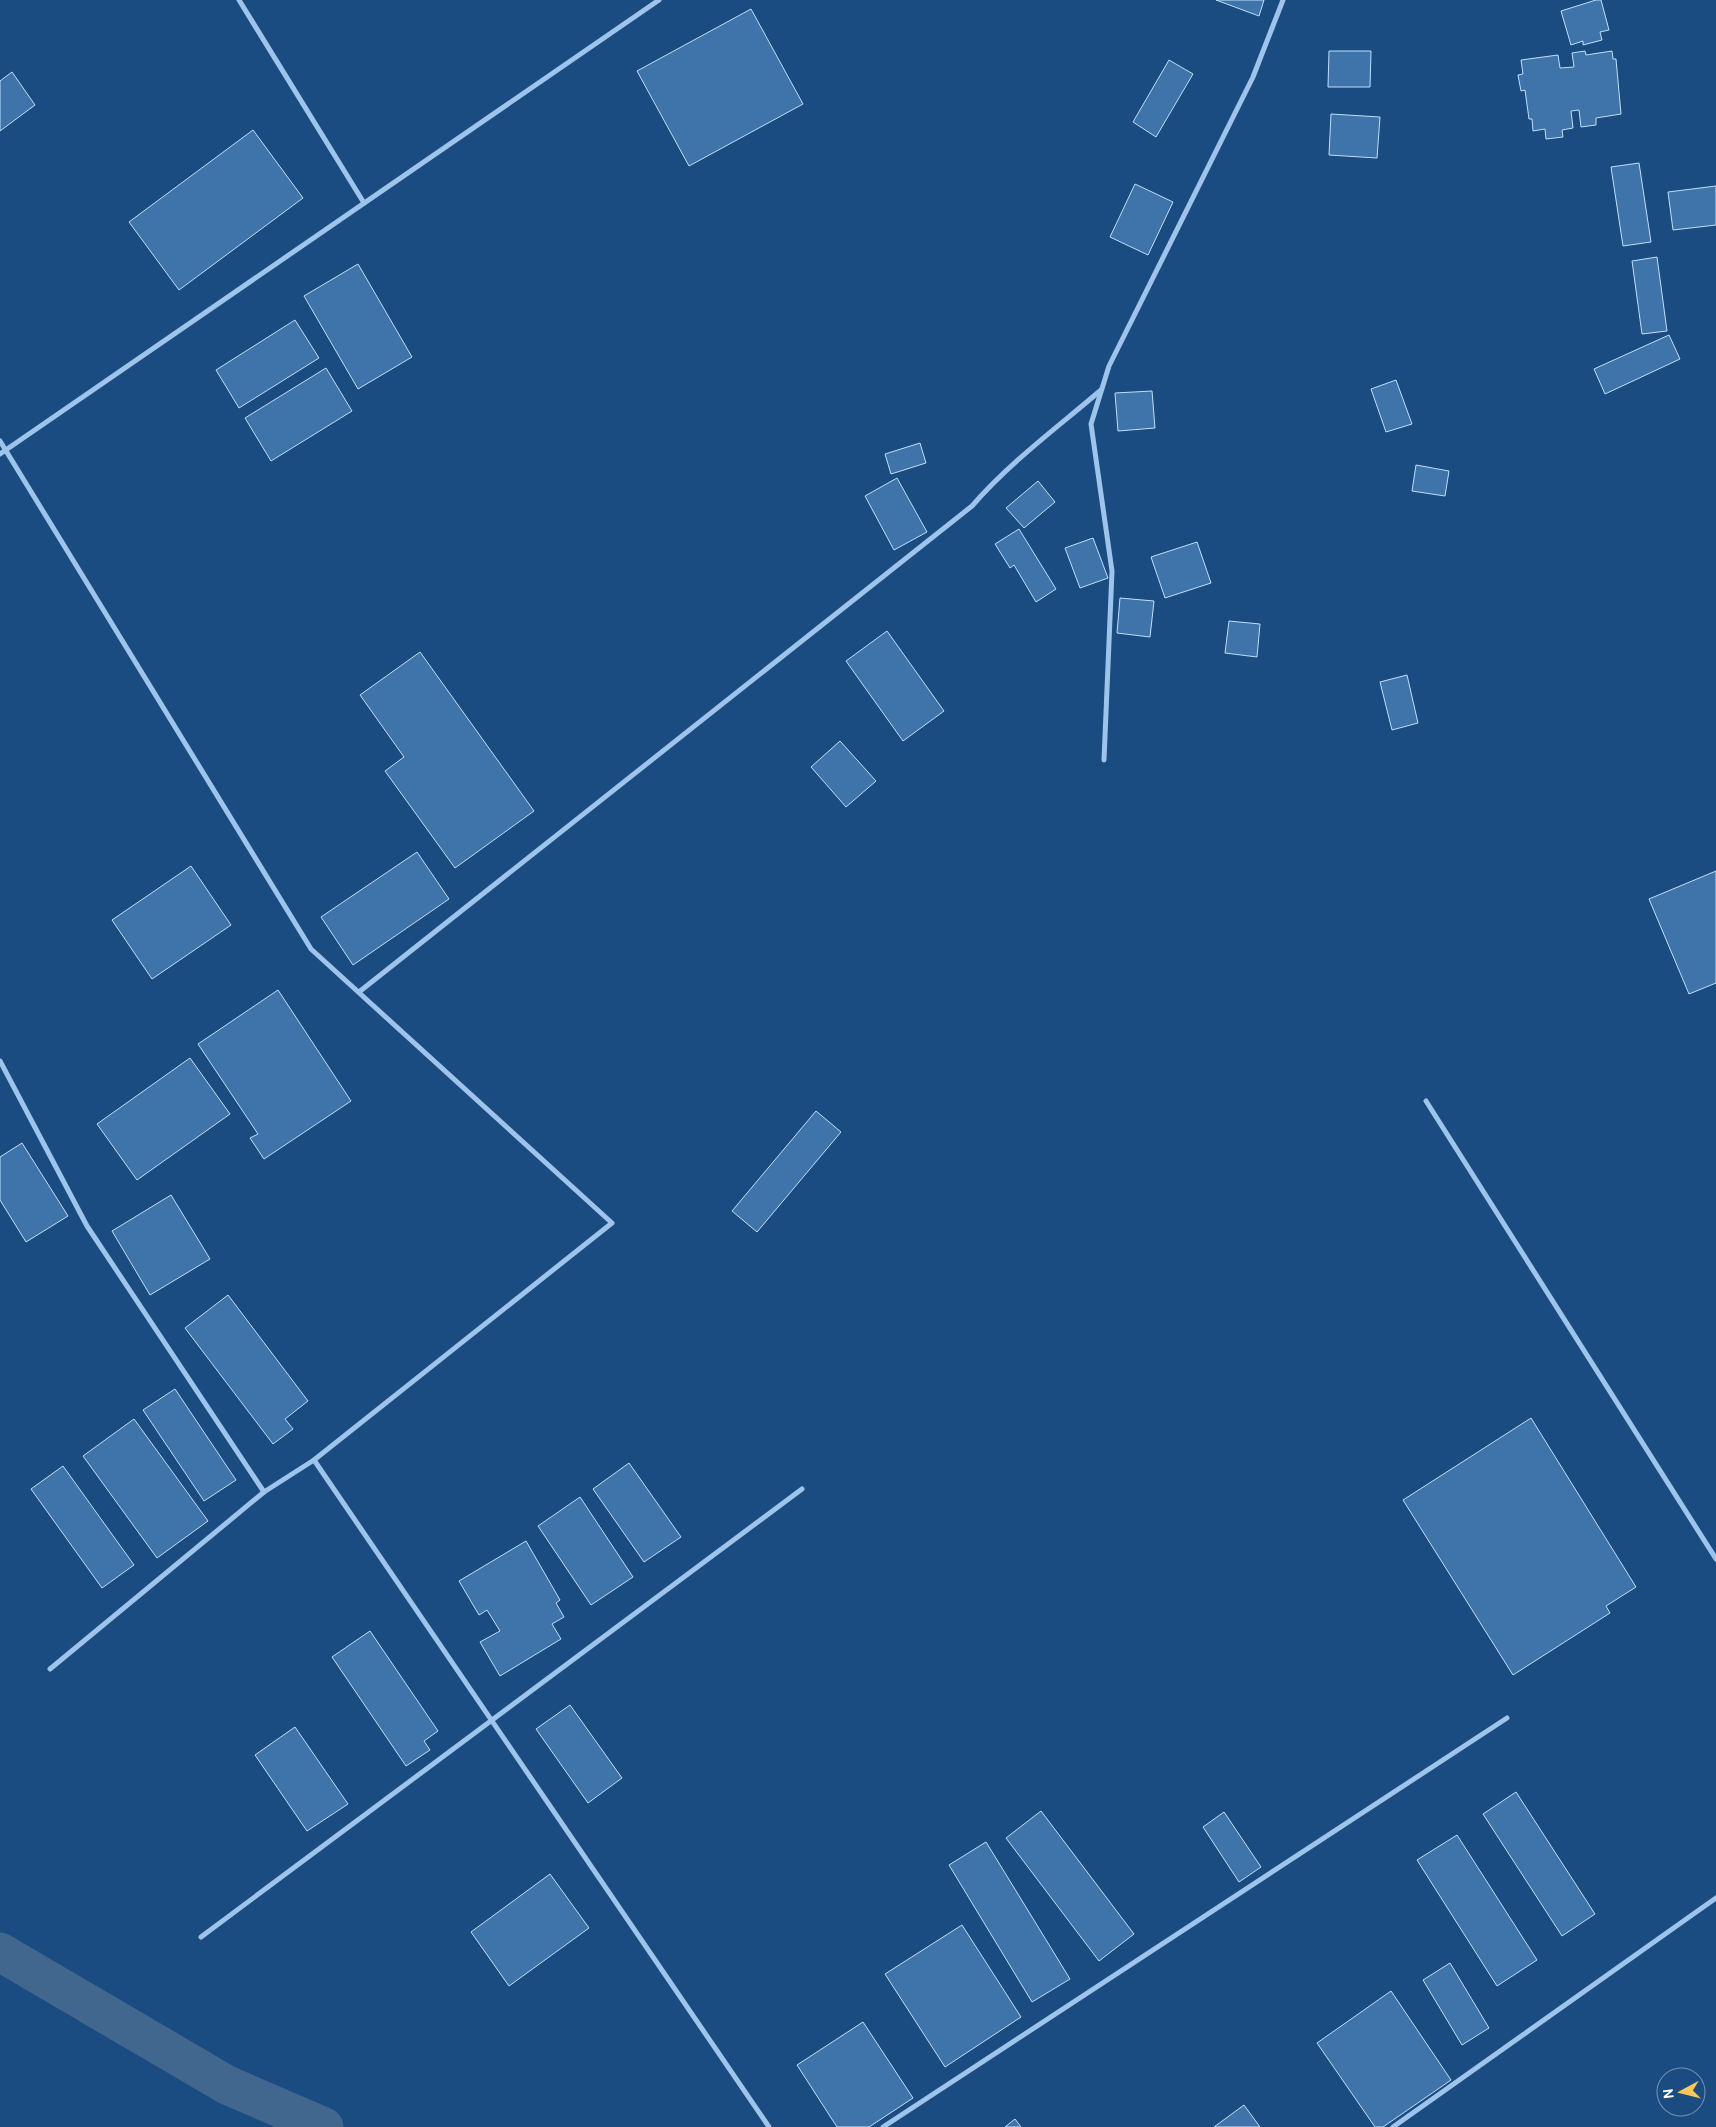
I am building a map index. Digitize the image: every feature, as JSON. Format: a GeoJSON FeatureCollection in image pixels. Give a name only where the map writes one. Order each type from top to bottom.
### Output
{"type":"FeatureCollection","features":[{"type":"Feature","properties":{"kind":"street"},"geometry":{"type":"LineString","coordinates":[[240,0],[364,203]]}},
{"type":"Feature","properties":{"kind":"street"},"geometry":{"type":"LineString","coordinates":[[0,454],[659,0]]}},
{"type":"Feature","properties":{"kind":"street"},"geometry":{"type":"LineString","coordinates":[[1104,760],[1112,571],[1091,424],[1108,366],[1253,77],[1283,0]]}},
{"type":"Feature","properties":{"kind":"street"},"geometry":{"type":"LineString","coordinates":[[359,992],[972,506],[989,486],[1101,390]]}},
{"type":"Feature","properties":{"kind":"street"},"geometry":{"type":"LineString","coordinates":[[0,441],[311,949],[612,1223],[314,1460],[264,1492],[50,1669]]}},
{"type":"Feature","properties":{"kind":"street"},"geometry":{"type":"LineString","coordinates":[[0,1060],[87,1226],[264,1492]]}},
{"type":"Feature","properties":{"kind":"street"},"geometry":{"type":"LineString","coordinates":[[1426,1101],[1716,1559]]}},
{"type":"Feature","properties":{"kind":"street"},"geometry":{"type":"LineString","coordinates":[[314,1460],[769,2127]]}},
{"type":"Feature","properties":{"kind":"street"},"geometry":{"type":"LineString","coordinates":[[201,1937],[802,1489]]}},
{"type":"Feature","properties":{"kind":"street"},"geometry":{"type":"LineString","coordinates":[[884,2127],[1507,1718]]}},
{"type":"Feature","properties":{"kind":"street"},"geometry":{"type":"LineString","coordinates":[[1393,2127],[1716,1898]]}},
{"type":"Feature","properties":{"kind":"building"},"geometry":{"type":"Polygon","coordinates":[[[1216,0],[1264,0],[1259,16],[1216,0]]]}},
{"type":"Feature","properties":{"kind":"building"},"geometry":{"type":"Polygon","coordinates":[[[1601,0],[1609,30],[1600,32],[1602,40],[1583,45],[1583,41],[1571,45],[1561,11],[1601,0]]]}},
{"type":"Feature","properties":{"kind":"building"},"geometry":{"type":"Polygon","coordinates":[[[751,9],[803,104],[689,166],[637,71],[751,9]]]}},
{"type":"Feature","properties":{"kind":"building"},"geometry":{"type":"Polygon","coordinates":[[[1329,51],[1371,51],[1370,87],[1328,87],[1329,51]]]}},
{"type":"Feature","properties":{"kind":"building"},"geometry":{"type":"Polygon","coordinates":[[[1585,51],[1586,55],[1612,51],[1613,59],[1616,59],[1621,114],[1596,118],[1596,125],[1581,127],[1579,110],[1571,111],[1573,128],[1562,130],[1563,137],[1546,139],[1545,129],[1533,131],[1532,119],[1529,119],[1525,90],[1521,91],[1518,75],[1523,74],[1521,60],[1558,55],[1560,68],[1574,67],[1572,53],[1585,51]]]}},
{"type":"Feature","properties":{"kind":"building"},"geometry":{"type":"Polygon","coordinates":[[[1169,60],[1193,74],[1156,137],[1133,122],[1169,60]]]}},
{"type":"Feature","properties":{"kind":"building"},"geometry":{"type":"Polygon","coordinates":[[[12,72],[35,105],[0,131],[0,81],[12,72]]]}},
{"type":"Feature","properties":{"kind":"building"},"geometry":{"type":"Polygon","coordinates":[[[1331,114],[1380,117],[1377,158],[1329,155],[1331,114]]]}},
{"type":"Feature","properties":{"kind":"building"},"geometry":{"type":"Polygon","coordinates":[[[253,130],[303,198],[179,290],[129,222],[253,130]]]}},
{"type":"Feature","properties":{"kind":"building"},"geometry":{"type":"Polygon","coordinates":[[[1639,163],[1651,242],[1623,246],[1611,167],[1639,163]]]}},
{"type":"Feature","properties":{"kind":"building"},"geometry":{"type":"Polygon","coordinates":[[[1135,184],[1173,202],[1148,255],[1110,237],[1135,184]]]}},
{"type":"Feature","properties":{"kind":"building"},"geometry":{"type":"Polygon","coordinates":[[[1716,186],[1716,225],[1673,230],[1668,192],[1716,186]]]}},
{"type":"Feature","properties":{"kind":"building"},"geometry":{"type":"Polygon","coordinates":[[[1657,257],[1667,331],[1642,334],[1632,261],[1657,257]]]}},
{"type":"Feature","properties":{"kind":"building"},"geometry":{"type":"Polygon","coordinates":[[[358,264],[412,357],[358,389],[304,296],[358,264]]]}},
{"type":"Feature","properties":{"kind":"building"},"geometry":{"type":"Polygon","coordinates":[[[295,320],[319,358],[239,408],[216,370],[295,320]]]}},
{"type":"Feature","properties":{"kind":"building"},"geometry":{"type":"Polygon","coordinates":[[[1669,335],[1680,359],[1605,394],[1594,369],[1669,335]]]}},
{"type":"Feature","properties":{"kind":"building"},"geometry":{"type":"Polygon","coordinates":[[[326,368],[352,411],[271,461],[245,418],[326,368]]]}},
{"type":"Feature","properties":{"kind":"building"},"geometry":{"type":"Polygon","coordinates":[[[1396,380],[1412,424],[1386,432],[1371,389],[1396,380]]]}},
{"type":"Feature","properties":{"kind":"building"},"geometry":{"type":"Polygon","coordinates":[[[1152,391],[1155,428],[1118,431],[1115,393],[1152,391]]]}},
{"type":"Feature","properties":{"kind":"building"},"geometry":{"type":"Polygon","coordinates":[[[920,443],[926,463],[891,474],[885,454],[920,443]]]}},
{"type":"Feature","properties":{"kind":"building"},"geometry":{"type":"Polygon","coordinates":[[[1416,465],[1449,471],[1445,496],[1412,491],[1416,465]]]}},
{"type":"Feature","properties":{"kind":"building"},"geometry":{"type":"Polygon","coordinates":[[[897,478],[927,532],[894,550],[865,496],[897,478]]]}},
{"type":"Feature","properties":{"kind":"building"},"geometry":{"type":"Polygon","coordinates":[[[1038,481],[1055,502],[1024,528],[1006,508],[1038,481]]]}},
{"type":"Feature","properties":{"kind":"building"},"geometry":{"type":"Polygon","coordinates":[[[1019,529],[1056,589],[1036,602],[1014,565],[1010,568],[995,544],[1019,529]]]}},
{"type":"Feature","properties":{"kind":"building"},"geometry":{"type":"Polygon","coordinates":[[[1093,538],[1108,578],[1080,588],[1065,548],[1093,538]]]}},
{"type":"Feature","properties":{"kind":"building"},"geometry":{"type":"Polygon","coordinates":[[[1197,542],[1211,583],[1165,598],[1151,557],[1197,542]]]}},
{"type":"Feature","properties":{"kind":"building"},"geometry":{"type":"Polygon","coordinates":[[[1120,598],[1154,601],[1150,637],[1117,633],[1120,598]]]}},
{"type":"Feature","properties":{"kind":"building"},"geometry":{"type":"Polygon","coordinates":[[[1229,621],[1260,624],[1257,657],[1225,653],[1229,621]]]}},
{"type":"Feature","properties":{"kind":"building"},"geometry":{"type":"Polygon","coordinates":[[[887,631],[944,711],[903,741],[846,661],[887,631]]]}},
{"type":"Feature","properties":{"kind":"building"},"geometry":{"type":"Polygon","coordinates":[[[420,652],[534,811],[455,868],[385,771],[404,757],[360,695],[420,652]]]}},
{"type":"Feature","properties":{"kind":"building"},"geometry":{"type":"Polygon","coordinates":[[[1407,675],[1418,723],[1392,730],[1380,682],[1407,675]]]}},
{"type":"Feature","properties":{"kind":"building"},"geometry":{"type":"Polygon","coordinates":[[[840,741],[876,781],[846,807],[811,767],[840,741]]]}},
{"type":"Feature","properties":{"kind":"building"},"geometry":{"type":"Polygon","coordinates":[[[417,852],[449,899],[353,965],[321,917],[417,852]]]}},
{"type":"Feature","properties":{"kind":"building"},"geometry":{"type":"Polygon","coordinates":[[[191,866],[231,925],[152,979],[112,920],[191,866]]]}},
{"type":"Feature","properties":{"kind":"building"},"geometry":{"type":"Polygon","coordinates":[[[1716,871],[1716,983],[1689,994],[1649,899],[1716,871]]]}},
{"type":"Feature","properties":{"kind":"building"},"geometry":{"type":"Polygon","coordinates":[[[278,990],[351,1101],[264,1159],[250,1138],[258,1134],[198,1044],[278,990]]]}},
{"type":"Feature","properties":{"kind":"building"},"geometry":{"type":"Polygon","coordinates":[[[190,1058],[230,1114],[137,1180],[97,1124],[190,1058]]]}},
{"type":"Feature","properties":{"kind":"building"},"geometry":{"type":"Polygon","coordinates":[[[816,1111],[841,1132],[757,1232],[732,1211],[816,1111]]]}},
{"type":"Feature","properties":{"kind":"building"},"geometry":{"type":"Polygon","coordinates":[[[22,1143],[68,1216],[26,1242],[0,1200],[0,1157],[22,1143]]]}},
{"type":"Feature","properties":{"kind":"building"},"geometry":{"type":"Polygon","coordinates":[[[171,1195],[210,1259],[150,1295],[112,1231],[171,1195]]]}},
{"type":"Feature","properties":{"kind":"building"},"geometry":{"type":"Polygon","coordinates":[[[228,1295],[308,1401],[285,1419],[293,1429],[273,1444],[185,1328],[228,1295]]]}},
{"type":"Feature","properties":{"kind":"building"},"geometry":{"type":"Polygon","coordinates":[[[175,1389],[236,1480],[204,1501],[143,1410],[175,1389]]]}},
{"type":"Feature","properties":{"kind":"building"},"geometry":{"type":"Polygon","coordinates":[[[1531,1418],[1636,1587],[1606,1606],[1610,1613],[1513,1675],[1403,1500],[1531,1418]]]}},
{"type":"Feature","properties":{"kind":"building"},"geometry":{"type":"Polygon","coordinates":[[[134,1419],[208,1521],[157,1558],[83,1456],[134,1419]]]}},
{"type":"Feature","properties":{"kind":"building"},"geometry":{"type":"Polygon","coordinates":[[[629,1463],[681,1537],[644,1562],[593,1489],[629,1463]]]}},
{"type":"Feature","properties":{"kind":"building"},"geometry":{"type":"Polygon","coordinates":[[[63,1466],[134,1565],[102,1588],[31,1489],[63,1466]]]}},
{"type":"Feature","properties":{"kind":"building"},"geometry":{"type":"Polygon","coordinates":[[[580,1497],[633,1577],[591,1605],[538,1526],[580,1497]]]}},
{"type":"Feature","properties":{"kind":"building"},"geometry":{"type":"Polygon","coordinates":[[[526,1541],[560,1600],[556,1603],[564,1617],[552,1624],[561,1639],[500,1676],[480,1642],[500,1631],[487,1610],[479,1615],[459,1581],[526,1541]]]}},
{"type":"Feature","properties":{"kind":"building"},"geometry":{"type":"Polygon","coordinates":[[[370,1631],[438,1731],[424,1741],[430,1750],[406,1766],[332,1657],[370,1631]]]}},
{"type":"Feature","properties":{"kind":"building"},"geometry":{"type":"Polygon","coordinates":[[[570,1705],[622,1778],[588,1803],[536,1729],[570,1705]]]}},
{"type":"Feature","properties":{"kind":"building"},"geometry":{"type":"Polygon","coordinates":[[[295,1727],[348,1804],[307,1831],[255,1755],[295,1727]]]}},
{"type":"Feature","properties":{"kind":"building"},"geometry":{"type":"Polygon","coordinates":[[[1516,1792],[1595,1914],[1562,1936],[1483,1814],[1516,1792]]]}},
{"type":"Feature","properties":{"kind":"building"},"geometry":{"type":"Polygon","coordinates":[[[1041,1811],[1134,1934],[1099,1961],[1006,1838],[1041,1811]]]}},
{"type":"Feature","properties":{"kind":"building"},"geometry":{"type":"Polygon","coordinates":[[[1224,1812],[1261,1867],[1239,1882],[1203,1827],[1224,1812]]]}},
{"type":"Feature","properties":{"kind":"building"},"geometry":{"type":"Polygon","coordinates":[[[1457,1835],[1537,1960],[1497,1986],[1417,1860],[1457,1835]]]}},
{"type":"Feature","properties":{"kind":"building"},"geometry":{"type":"Polygon","coordinates":[[[986,1842],[1070,1979],[1032,2002],[949,1865],[986,1842]]]}},
{"type":"Feature","properties":{"kind":"building"},"geometry":{"type":"Polygon","coordinates":[[[550,1874],[589,1928],[509,1986],[471,1932],[550,1874]]]}},
{"type":"Feature","properties":{"kind":"building"},"geometry":{"type":"Polygon","coordinates":[[[962,1925],[1021,2017],[945,2067],[885,1974],[962,1925]]]}},
{"type":"Feature","properties":{"kind":"building"},"geometry":{"type":"Polygon","coordinates":[[[1450,1963],[1489,2028],[1462,2045],[1423,1980],[1450,1963]]]}},
{"type":"Feature","properties":{"kind":"building"},"geometry":{"type":"Polygon","coordinates":[[[1391,1991],[1451,2080],[1383,2127],[1375,2127],[1317,2043],[1391,1991]]]}},
{"type":"Feature","properties":{"kind":"building"},"geometry":{"type":"Polygon","coordinates":[[[863,2022],[913,2098],[869,2127],[837,2127],[797,2065],[863,2022]]]}},
{"type":"Feature","properties":{"kind":"building"},"geometry":{"type":"Polygon","coordinates":[[[1244,2105],[1260,2127],[1214,2127],[1244,2105]]]}},
{"type":"Feature","properties":{"kind":"building"},"geometry":{"type":"Polygon","coordinates":[[[1015,2119],[1021,2127],[1005,2127],[1015,2119]]]}},
{"type":"Feature","properties":{"kind":"waterway"},"geometry":{"type":"LineString","coordinates":[[0,1952],[227,2085],[324,2127]]}}]}
